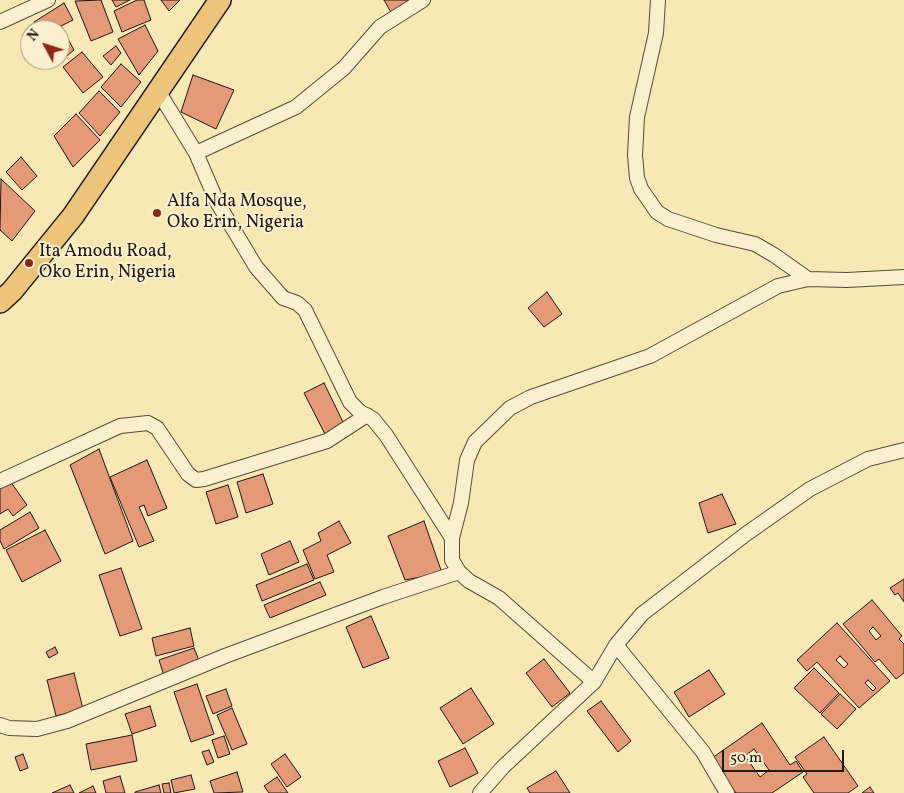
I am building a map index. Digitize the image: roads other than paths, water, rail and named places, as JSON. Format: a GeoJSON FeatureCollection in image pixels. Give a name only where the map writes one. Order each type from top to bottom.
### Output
{"type":"FeatureCollection","features":[{"type":"Feature","properties":{"kind":"main road"},"geometry":{"type":"LineString","coordinates":[[0,302],[12,291],[73,216],[220,0]]}},
{"type":"Feature","properties":{"kind":"street"},"geometry":{"type":"LineString","coordinates":[[0,22],[48,0]]}},
{"type":"Feature","properties":{"kind":"street"},"geometry":{"type":"LineString","coordinates":[[196,153],[296,107],[344,68],[380,27],[423,0]]}},
{"type":"Feature","properties":{"kind":"street"},"geometry":{"type":"LineString","coordinates":[[658,0],[656,33],[637,117],[635,155],[640,189],[657,212],[668,219],[716,235],[755,244],[774,254],[808,279]]}},
{"type":"Feature","properties":{"kind":"street"},"geometry":{"type":"LineString","coordinates":[[158,91],[196,153],[217,202],[256,267],[284,298],[297,303],[304,310],[350,402],[372,418],[386,435],[452,538]]}},
{"type":"Feature","properties":{"kind":"street"},"geometry":{"type":"LineString","coordinates":[[594,682],[499,598],[469,581],[459,572],[452,560],[452,538],[461,504],[467,460],[475,442],[483,431],[510,408],[531,397],[650,356],[778,286],[808,279],[847,280],[901,274]]}},
{"type":"Feature","properties":{"kind":"street"},"geometry":{"type":"LineString","coordinates":[[0,481],[120,426],[148,423],[157,428],[188,474],[196,480],[204,479],[327,441],[367,415]]}},
{"type":"Feature","properties":{"kind":"street"},"geometry":{"type":"LineString","coordinates":[[480,793],[503,767],[594,682],[616,645],[642,614],[746,534],[810,490],[868,459],[904,450]]}},
{"type":"Feature","properties":{"kind":"street"},"geometry":{"type":"LineString","coordinates":[[0,725],[9,728],[37,729],[67,721],[225,656],[383,597],[459,572]]}},
{"type":"Feature","properties":{"kind":"street"},"geometry":{"type":"LineString","coordinates":[[616,645],[703,752],[727,793]]}},
{"type":"Feature","properties":{"kind":"place","name":"Alfa Nda Mosque, Oko Erin, Nigeria"},"geometry":{"type":"Point","coordinates":[157,213]}},
{"type":"Feature","properties":{"kind":"place","name":"Ita Amodu Road, Oko Erin, Nigeria"},"geometry":{"type":"Point","coordinates":[29,263]}}]}
